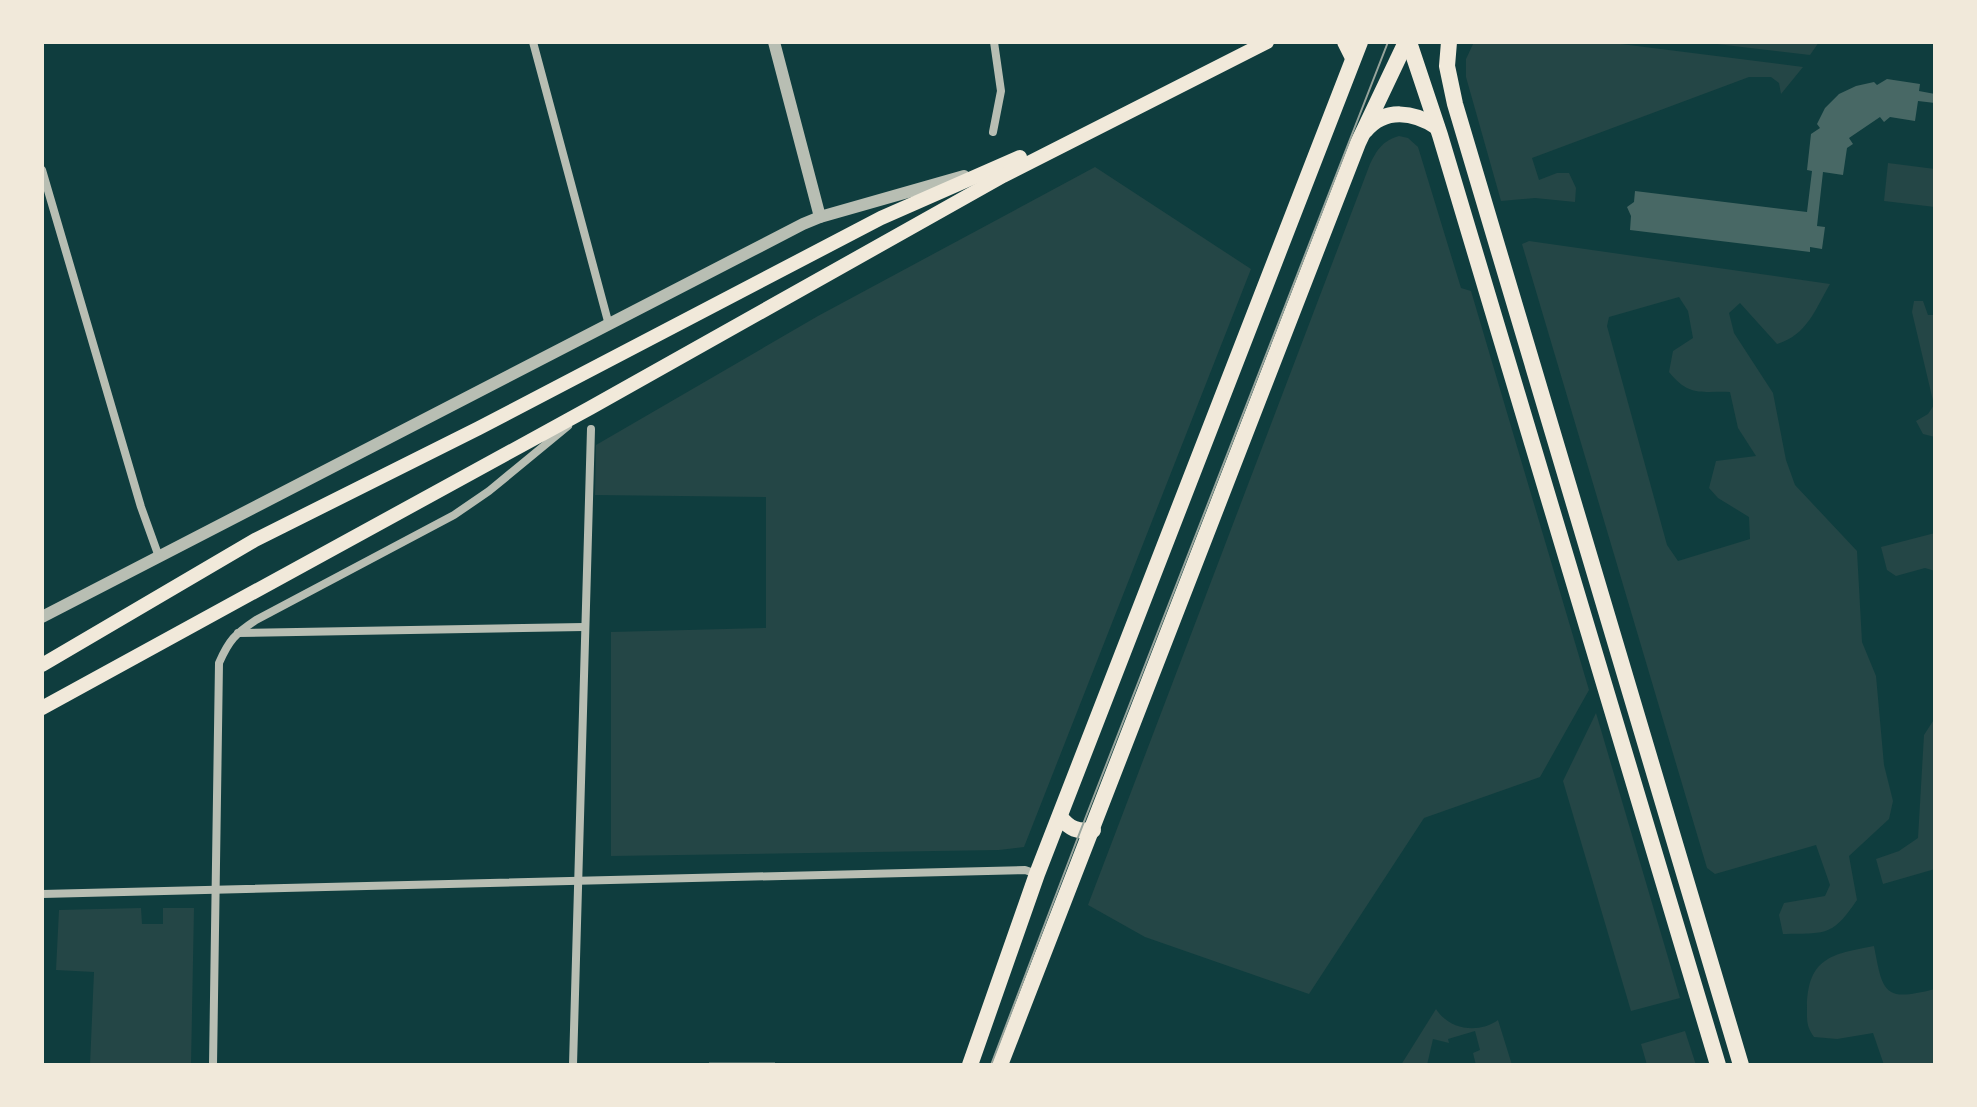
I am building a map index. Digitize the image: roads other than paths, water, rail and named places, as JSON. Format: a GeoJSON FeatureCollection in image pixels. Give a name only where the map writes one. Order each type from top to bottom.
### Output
{"type":"FeatureCollection","features":[{"type":"Feature","properties":{"kind":"main road"},"geometry":{"type":"LineString","coordinates":[[42,665],[255,540],[479,428],[881,218],[1002,166],[1251,42]]}},
{"type":"Feature","properties":{"kind":"main road"},"geometry":{"type":"LineString","coordinates":[[42,708],[590,408],[1003,176],[1267,42]]}},
{"type":"Feature","properties":{"kind":"main road"},"geometry":{"type":"LineString","coordinates":[[1344,42],[1353,60]]}},
{"type":"Feature","properties":{"kind":"main road"},"geometry":{"type":"LineString","coordinates":[[970,1065],[1037,874],[1360,42]]}},
{"type":"Feature","properties":{"kind":"main road"},"geometry":{"type":"LineString","coordinates":[[1407,42],[1437,127],[1718,1065]]}},
{"type":"Feature","properties":{"kind":"main road"},"geometry":{"type":"LineString","coordinates":[[1000,1065],[1358,143],[1407,42]]}},
{"type":"Feature","properties":{"kind":"main road"},"geometry":{"type":"LineString","coordinates":[[1449,42],[1447,66],[1455,104],[1741,1065]]}},
{"type":"Feature","properties":{"kind":"main road"},"geometry":{"type":"LineString","coordinates":[[1358,143],[1369,127],[1384,116],[1403,113],[1421,117],[1437,127]]}},
{"type":"Feature","properties":{"kind":"main road"},"geometry":{"type":"LineString","coordinates":[[1060,817],[1070,828],[1080,832],[1093,830]]}},
{"type":"Feature","properties":{"kind":"street"},"geometry":{"type":"LineString","coordinates":[[533,42],[609,325]]}},
{"type":"Feature","properties":{"kind":"street"},"geometry":{"type":"LineString","coordinates":[[774,42],[820,217]]}},
{"type":"Feature","properties":{"kind":"street"},"geometry":{"type":"LineString","coordinates":[[993,132],[1001,91],[994,42]]}},
{"type":"Feature","properties":{"kind":"street"},"geometry":{"type":"LineString","coordinates":[[42,617],[820,217],[1002,166]]}},
{"type":"Feature","properties":{"kind":"street"},"geometry":{"type":"LineString","coordinates":[[42,170],[141,507],[159,557]]}},
{"type":"Feature","properties":{"kind":"street"},"geometry":{"type":"LineString","coordinates":[[213,1065],[219,663],[228,643],[237,633],[454,515],[489,491],[590,408]]}},
{"type":"Feature","properties":{"kind":"street"},"geometry":{"type":"LineString","coordinates":[[573,1065],[591,429]]}},
{"type":"Feature","properties":{"kind":"street"},"geometry":{"type":"LineString","coordinates":[[237,633],[584,627]]}},
{"type":"Feature","properties":{"kind":"street"},"geometry":{"type":"LineString","coordinates":[[42,894],[1025,870],[1037,874]]}},
{"type":"Feature","properties":{"kind":"tram line"},"geometry":{"type":"LineString","coordinates":[[991,1065],[1388,42]]}}]}
